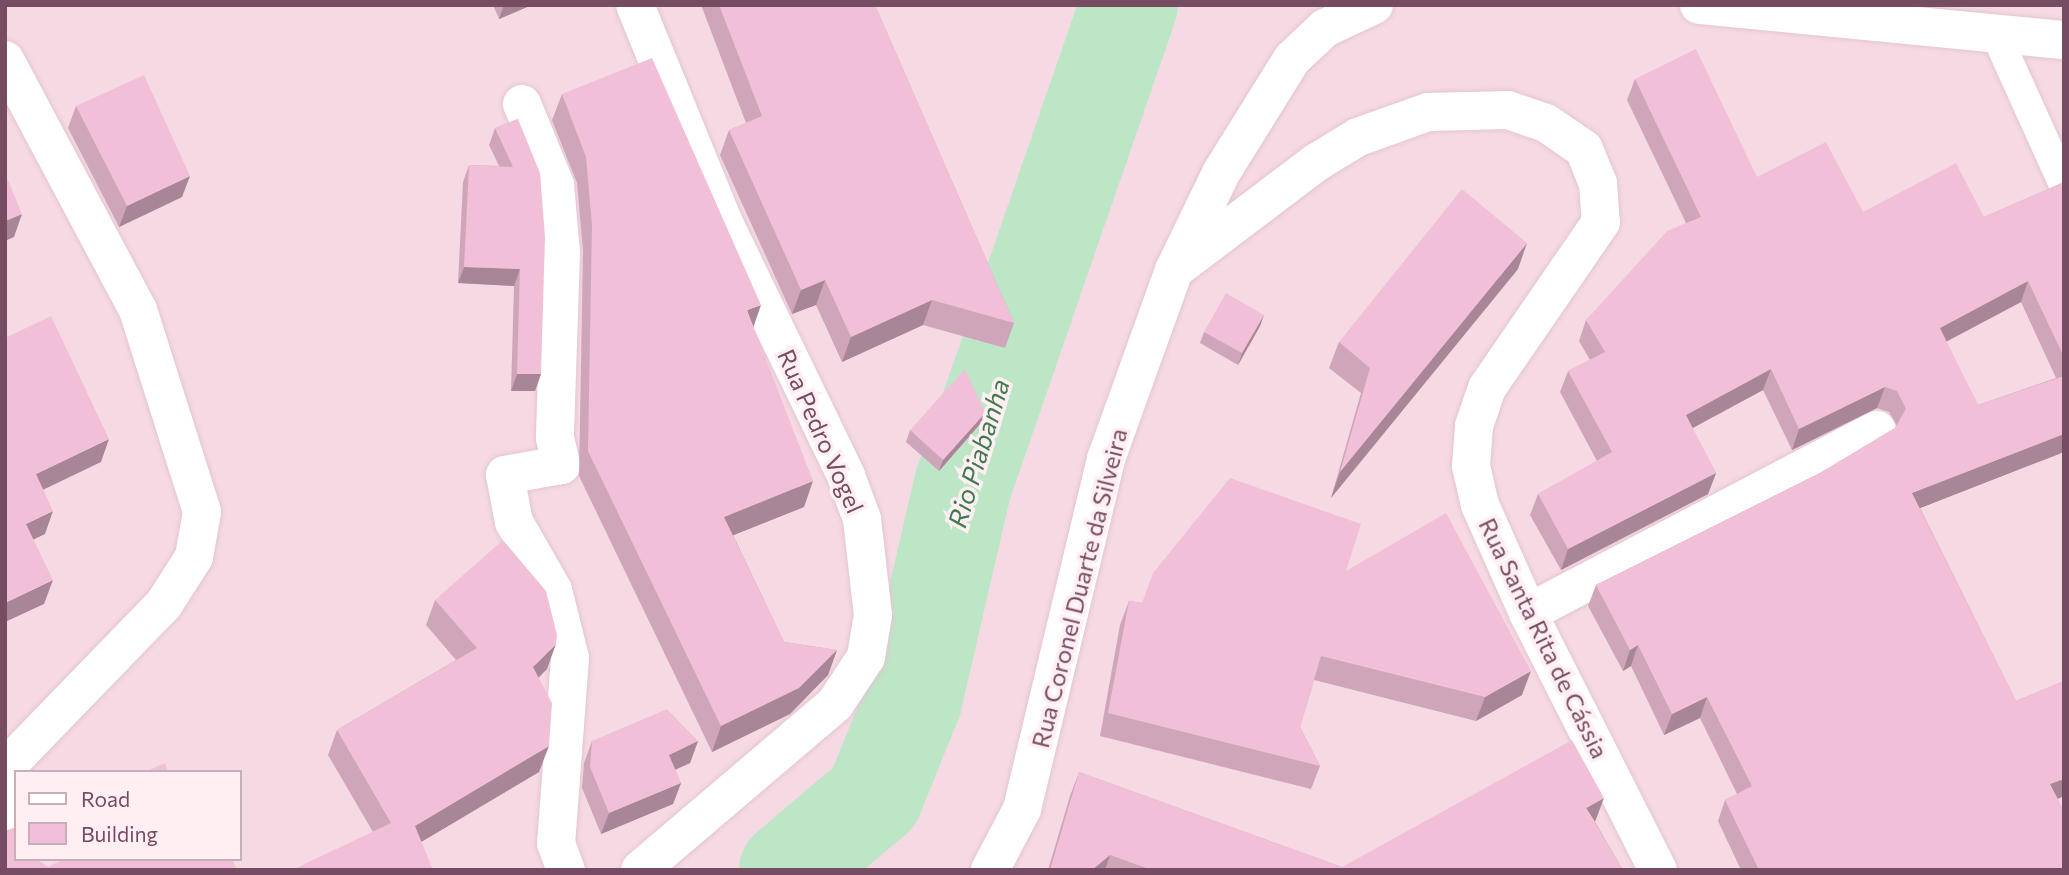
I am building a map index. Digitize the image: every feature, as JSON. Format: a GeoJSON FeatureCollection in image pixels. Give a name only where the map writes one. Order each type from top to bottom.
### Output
{"type":"FeatureCollection","features":[{"type":"Feature","properties":{"kind":"street","name":"Rua Pedro Vogel"},"geometry":{"type":"LineString","coordinates":[[635,5],[723,221],[846,476],[862,519],[873,615],[866,657],[835,704],[640,870]]}},
{"type":"Feature","properties":{"kind":"street","name":"Rua Coronel Duarte da Silveira"},"geometry":{"type":"LineString","coordinates":[[990,870],[1022,809],[1106,460],[1174,270],[1267,95],[1317,17],[1374,5]]}},
{"type":"Feature","properties":{"kind":"street"},"geometry":{"type":"LineString","coordinates":[[1699,5],[2064,40]]}},
{"type":"Feature","properties":{"kind":"street"},"geometry":{"type":"LineString","coordinates":[[5,60],[138,310],[202,512],[194,557],[164,604],[5,768]]}},
{"type":"Feature","properties":{"kind":"street"},"geometry":{"type":"LineString","coordinates":[[522,104],[555,186],[561,253],[555,438],[561,465],[505,475],[514,522],[553,590],[570,659],[556,843],[566,870]]}},
{"type":"Feature","properties":{"kind":"street","name":"Rua Santa Rita de Cássia"},"geometry":{"type":"LineString","coordinates":[[1174,270],[1317,162],[1358,137],[1427,112],[1508,110],[1546,123],[1584,149],[1598,183],[1601,222],[1576,266],[1510,349],[1474,426],[1471,467],[1480,505],[1528,613],[1658,870]]}},
{"type":"Feature","properties":{"kind":"street"},"geometry":{"type":"LineString","coordinates":[[1528,613],[1877,430]]}},
{"type":"Feature","properties":{"kind":"street"},"geometry":{"type":"LineString","coordinates":[[5,795],[14,814]]}},
{"type":"Feature","properties":{"kind":"lane"},"geometry":{"type":"LineString","coordinates":[[1995,32],[2064,185]]}},
{"type":"Feature","properties":{"kind":"shaded area"},"geometry":{"type":"Polygon","coordinates":[[[5,5],[2064,5],[2064,870],[5,870],[5,5]]]}},
{"type":"Feature","properties":{"kind":"building"},"geometry":{"type":"Polygon","coordinates":[[[719,5],[875,5],[1014,323],[932,300],[851,337],[825,280],[801,290],[729,130],[762,116],[719,5]]]}},
{"type":"Feature","properties":{"kind":"building"},"geometry":{"type":"Polygon","coordinates":[[[1696,49],[1757,177],[1826,142],[1863,212],[1956,163],[1984,217],[2064,182],[2064,357],[2028,281],[1940,328],[1978,405],[2064,376],[2064,434],[1912,493],[2016,701],[2064,681],[2064,779],[2050,784],[2064,811],[2064,870],[1759,870],[1725,800],[1752,786],[1707,697],[1672,714],[1638,645],[1630,650],[1596,585],[1820,473],[1895,428],[1906,409],[1897,391],[1885,387],[1799,429],[1771,369],[1686,415],[1716,473],[1568,549],[1538,494],[1612,452],[1568,371],[1605,352],[1586,320],[1667,231],[1701,217],[1635,79],[1696,49]]]}},
{"type":"Feature","properties":{"kind":"building"},"geometry":{"type":"Polygon","coordinates":[[[652,58],[761,305],[747,310],[813,481],[724,517],[784,642],[837,650],[799,688],[721,726],[588,451],[592,225],[586,157],[562,94],[652,58]]]}},
{"type":"Feature","properties":{"kind":"building"},"geometry":{"type":"Polygon","coordinates":[[[144,75],[190,176],[127,206],[76,106],[144,75]]]}},
{"type":"Feature","properties":{"kind":"building"},"geometry":{"type":"Polygon","coordinates":[[[518,119],[540,173],[545,237],[541,374],[517,374],[520,269],[464,267],[469,165],[513,167],[495,128],[518,119]]]}},
{"type":"Feature","properties":{"kind":"building"},"geometry":{"type":"Polygon","coordinates":[[[5,173],[22,214],[5,221],[5,173]]]}},
{"type":"Feature","properties":{"kind":"building"},"geometry":{"type":"Polygon","coordinates":[[[1462,189],[1527,243],[1340,472],[1370,368],[1339,342],[1462,189]]]}},
{"type":"Feature","properties":{"kind":"building"},"geometry":{"type":"Polygon","coordinates":[[[1226,293],[1264,315],[1242,353],[1204,332],[1226,293]]]}},
{"type":"Feature","properties":{"kind":"building"},"geometry":{"type":"Polygon","coordinates":[[[51,316],[109,439],[36,474],[53,511],[26,524],[53,580],[5,603],[5,338],[51,316]]]}},
{"type":"Feature","properties":{"kind":"building"},"geometry":{"type":"Polygon","coordinates":[[[965,369],[985,413],[943,460],[910,430],[965,369]]]}},
{"type":"Feature","properties":{"kind":"building"},"geometry":{"type":"Polygon","coordinates":[[[1230,478],[1361,524],[1346,571],[1446,513],[1531,671],[1485,697],[1321,656],[1300,727],[1320,766],[1108,713],[1129,601],[1142,603],[1153,573],[1230,478]]]}},
{"type":"Feature","properties":{"kind":"building"},"geometry":{"type":"Polygon","coordinates":[[[503,540],[546,591],[557,635],[556,644],[533,667],[552,703],[549,746],[415,826],[433,870],[292,870],[391,823],[337,730],[477,648],[435,600],[503,540]]]}},
{"type":"Feature","properties":{"kind":"building"},"geometry":{"type":"Polygon","coordinates":[[[667,709],[698,741],[669,755],[681,783],[609,813],[590,767],[592,741],[667,709]]]}},
{"type":"Feature","properties":{"kind":"building"},"geometry":{"type":"Polygon","coordinates":[[[1572,740],[1604,798],[1586,808],[1623,870],[1152,870],[1110,855],[1092,870],[1050,870],[1079,772],[1342,867],[1572,740]]]}},
{"type":"Feature","properties":{"kind":"building"},"geometry":{"type":"Polygon","coordinates":[[[165,763],[167,770],[149,770],[165,763]]]}},
{"type":"Feature","properties":{"kind":"building"},"geometry":{"type":"Polygon","coordinates":[[[14,828],[14,861],[40,861],[48,867],[60,861],[233,861],[237,870],[5,870],[5,831],[14,828]]]}},
{"type":"Feature","properties":{"kind":"waterway","name":"Rio Piabanha"},"geometry":{"type":"LineString","coordinates":[[788,870],[874,797],[913,701],[963,485],[1129,5]]}}]}
